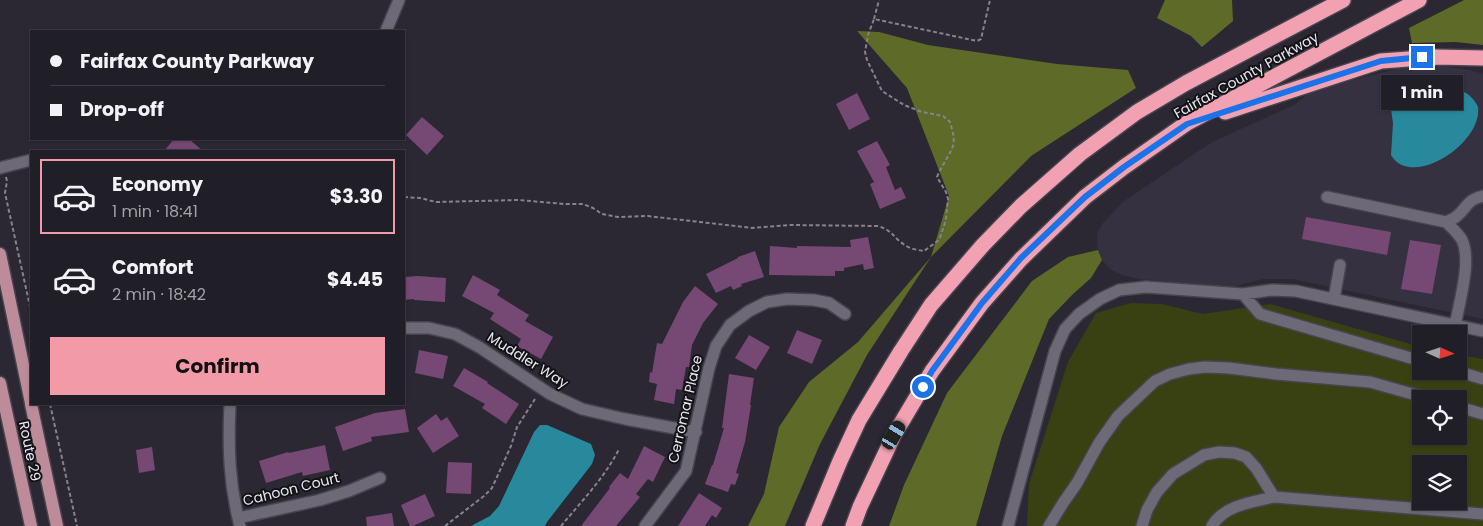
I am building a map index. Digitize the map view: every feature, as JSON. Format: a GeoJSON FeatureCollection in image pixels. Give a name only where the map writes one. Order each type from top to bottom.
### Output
{"type":"FeatureCollection","features":[{"type":"Feature","properties":{"kind":"highway","name":"Fairfax County Parkway"},"geometry":{"type":"LineString","coordinates":[[814,526],[859,420],[901,350],[931,305],[983,244],[1021,206],[1080,154],[1137,112],[1186,83],[1343,0]]}},
{"type":"Feature","properties":{"kind":"highway","name":"Fairfax County Parkway"},"geometry":{"type":"LineString","coordinates":[[853,526],[894,435],[932,371],[982,303],[1021,258],[1085,197],[1124,167],[1187,124],[1418,0]]}},
{"type":"Feature","properties":{"kind":"highway"},"geometry":{"type":"LineString","coordinates":[[1187,124],[1381,61],[1436,56],[1483,58]]}},
{"type":"Feature","properties":{"kind":"main road","name":"Route 29"},"geometry":{"type":"LineString","coordinates":[[0,254],[30,398]]}},
{"type":"Feature","properties":{"kind":"main road","name":"Route 29"},"geometry":{"type":"LineString","coordinates":[[0,383],[31,526]]}},
{"type":"Feature","properties":{"kind":"main road","name":"Route 29"},"geometry":{"type":"LineString","coordinates":[[31,405],[57,526]]}},
{"type":"Feature","properties":{"kind":"street"},"geometry":{"type":"LineString","coordinates":[[386,30],[399,0]]}},
{"type":"Feature","properties":{"kind":"street"},"geometry":{"type":"LineString","coordinates":[[1,168],[30,160]]}},
{"type":"Feature","properties":{"kind":"street"},"geometry":{"type":"LineString","coordinates":[[1446,222],[1456,217],[1467,203],[1483,196]]}},
{"type":"Feature","properties":{"kind":"street"},"geometry":{"type":"LineString","coordinates":[[1327,197],[1446,222],[1457,232],[1463,242],[1466,266],[1454,325]]}},
{"type":"Feature","properties":{"kind":"street"},"geometry":{"type":"LineString","coordinates":[[1334,300],[1340,265]]}},
{"type":"Feature","properties":{"kind":"street"},"geometry":{"type":"LineString","coordinates":[[1008,526],[1055,352],[1065,329],[1079,314],[1100,299],[1119,290],[1146,287],[1243,294],[1272,290],[1296,291],[1449,325]]}},
{"type":"Feature","properties":{"kind":"street"},"geometry":{"type":"LineString","coordinates":[[1243,294],[1260,314],[1412,358]]}},
{"type":"Feature","properties":{"kind":"street","name":"Cerromar Place"},"geometry":{"type":"LineString","coordinates":[[645,526],[686,471],[709,368],[716,346],[730,325],[749,310],[767,302],[787,299],[814,300],[828,303],[845,314]]}},
{"type":"Feature","properties":{"kind":"street","name":"Muddler Way"},"geometry":{"type":"LineString","coordinates":[[405,328],[429,328],[455,334],[479,347],[550,394],[582,409],[696,432]]}},
{"type":"Feature","properties":{"kind":"street"},"geometry":{"type":"LineString","coordinates":[[1468,328],[1483,331]]}},
{"type":"Feature","properties":{"kind":"street"},"geometry":{"type":"LineString","coordinates":[[1049,526],[1077,483],[1099,443],[1118,416],[1155,381],[1170,374],[1189,368],[1229,368],[1370,382],[1412,394]]}},
{"type":"Feature","properties":{"kind":"street"},"geometry":{"type":"LineString","coordinates":[[1468,375],[1483,379]]}},
{"type":"Feature","properties":{"kind":"street"},"geometry":{"type":"LineString","coordinates":[[230,405],[229,452],[232,488],[239,522]]}},
{"type":"Feature","properties":{"kind":"street"},"geometry":{"type":"LineString","coordinates":[[1467,409],[1483,414]]}},
{"type":"Feature","properties":{"kind":"street"},"geometry":{"type":"LineString","coordinates":[[1142,526],[1147,510],[1157,492],[1173,474],[1204,455],[1219,452],[1235,453],[1246,457],[1256,468],[1274,497]]}},
{"type":"Feature","properties":{"kind":"street","name":"Cahoon Court"},"geometry":{"type":"LineString","coordinates":[[239,522],[320,500],[380,478]]}},
{"type":"Feature","properties":{"kind":"street"},"geometry":{"type":"LineString","coordinates":[[1212,526],[1226,510],[1274,497],[1483,514]]}},
{"type":"Feature","properties":{"kind":"path"},"geometry":{"type":"LineString","coordinates":[[405,197],[436,202],[519,200],[583,204],[602,214],[618,217],[648,216],[752,228],[789,225],[878,226],[886,229],[905,246],[924,251],[939,240],[944,226],[948,199],[937,177],[951,151],[954,133],[950,122],[943,116],[922,112],[904,105],[882,91],[865,52],[868,35],[879,0]]}},
{"type":"Feature","properties":{"kind":"path"},"geometry":{"type":"LineString","coordinates":[[874,19],[977,41],[981,39],[990,0]]}},
{"type":"Feature","properties":{"kind":"path"},"geometry":{"type":"LineString","coordinates":[[1,168],[8,181],[5,193],[30,307]]}},
{"type":"Feature","properties":{"kind":"path"},"geometry":{"type":"LineString","coordinates":[[445,526],[492,488],[511,446],[517,427],[535,400]]}},
{"type":"Feature","properties":{"kind":"path"},"geometry":{"type":"LineString","coordinates":[[50,405],[77,526]]}},
{"type":"Feature","properties":{"kind":"path"},"geometry":{"type":"LineString","coordinates":[[561,526],[598,480],[619,449]]}},
{"type":"Feature","properties":{"kind":"shaded area"},"geometry":{"type":"Polygon","coordinates":[[[1409,66],[1442,66],[1483,74],[1483,319],[1292,279],[1263,279],[1231,287],[1139,279],[1111,270],[1102,260],[1098,250],[1097,234],[1103,223],[1124,201],[1212,142],[1294,105],[1313,90],[1409,66]]]}},
{"type":"Feature","properties":{"kind":"green space"},"geometry":{"type":"Polygon","coordinates":[[[1165,0],[1232,0],[1233,21],[1202,47],[1191,36],[1157,18],[1165,0]]]}},
{"type":"Feature","properties":{"kind":"green space"},"geometry":{"type":"Polygon","coordinates":[[[1464,0],[1483,0],[1483,45],[1456,42],[1412,43],[1409,28],[1464,0]]]}},
{"type":"Feature","properties":{"kind":"green space"},"geometry":{"type":"Polygon","coordinates":[[[857,31],[879,32],[928,45],[1057,64],[1128,70],[1136,88],[1031,156],[931,257],[949,196],[907,88],[857,31]]]}},
{"type":"Feature","properties":{"kind":"green space"},"geometry":{"type":"Polygon","coordinates":[[[1098,250],[1102,260],[1091,278],[1049,319],[1002,436],[976,526],[889,526],[904,485],[947,393],[1032,281],[1068,257],[1098,250]]]}},
{"type":"Feature","properties":{"kind":"green space"},"geometry":{"type":"Polygon","coordinates":[[[931,257],[867,355],[820,444],[785,526],[748,526],[764,494],[779,427],[809,382],[858,342],[931,257]]]}},
{"type":"Feature","properties":{"kind":"green space"},"geometry":{"type":"Polygon","coordinates":[[[1131,303],[1162,304],[1203,314],[1270,304],[1412,344],[1412,380],[1468,380],[1468,356],[1483,359],[1483,526],[1027,526],[1029,484],[1068,362],[1096,313],[1131,303]]]}},
{"type":"Feature","properties":{"kind":"water"},"geometry":{"type":"Polygon","coordinates":[[[1401,84],[1461,91],[1470,96],[1478,107],[1477,121],[1469,135],[1444,158],[1429,165],[1414,167],[1401,164],[1391,155],[1393,123],[1389,95],[1392,86],[1401,84]]]}},
{"type":"Feature","properties":{"kind":"water"},"geometry":{"type":"Polygon","coordinates":[[[540,425],[547,425],[591,444],[595,455],[592,464],[545,526],[471,526],[490,516],[499,506],[534,432],[540,425]]]}},
{"type":"Feature","properties":{"kind":"building"},"geometry":{"type":"Polygon","coordinates":[[[857,93],[870,119],[849,130],[836,104],[857,93]]]}},
{"type":"Feature","properties":{"kind":"building"},"geometry":{"type":"Polygon","coordinates":[[[422,117],[444,136],[427,155],[406,135],[422,117]]]}},
{"type":"Feature","properties":{"kind":"building"},"geometry":{"type":"Polygon","coordinates":[[[173,140],[190,140],[202,150],[165,150],[173,140]]]}},
{"type":"Feature","properties":{"kind":"building"},"geometry":{"type":"Polygon","coordinates":[[[877,141],[890,165],[886,167],[895,190],[901,187],[906,198],[880,209],[870,184],[874,182],[857,151],[877,141]]]}},
{"type":"Feature","properties":{"kind":"building"},"geometry":{"type":"Polygon","coordinates":[[[1306,217],[1391,232],[1387,255],[1302,239],[1306,217]]]}},
{"type":"Feature","properties":{"kind":"building"},"geometry":{"type":"Polygon","coordinates":[[[868,237],[874,268],[864,270],[863,264],[844,268],[844,271],[835,271],[835,276],[769,275],[770,246],[797,248],[797,246],[851,247],[850,240],[868,237]]]}},
{"type":"Feature","properties":{"kind":"building"},"geometry":{"type":"Polygon","coordinates":[[[1410,240],[1441,245],[1432,294],[1401,289],[1410,240]]]}},
{"type":"Feature","properties":{"kind":"building"},"geometry":{"type":"Polygon","coordinates":[[[755,251],[764,277],[741,284],[742,286],[733,290],[731,286],[716,293],[706,274],[738,257],[755,251]]]}},
{"type":"Feature","properties":{"kind":"building"},"geometry":{"type":"Polygon","coordinates":[[[473,275],[500,290],[497,295],[529,315],[525,321],[553,337],[541,359],[517,346],[521,339],[490,319],[494,313],[462,296],[473,275]]]}},
{"type":"Feature","properties":{"kind":"building"},"geometry":{"type":"Polygon","coordinates":[[[405,277],[446,278],[445,302],[405,300],[405,277]]]}},
{"type":"Feature","properties":{"kind":"building"},"geometry":{"type":"Polygon","coordinates":[[[695,286],[718,304],[703,323],[692,345],[689,367],[686,367],[682,390],[676,389],[674,404],[654,400],[657,384],[649,382],[657,343],[662,344],[683,302],[695,286]]]}},
{"type":"Feature","properties":{"kind":"building"},"geometry":{"type":"Polygon","coordinates":[[[797,330],[822,340],[812,364],[787,353],[797,330]]]}},
{"type":"Feature","properties":{"kind":"building"},"geometry":{"type":"Polygon","coordinates":[[[749,335],[770,347],[756,370],[735,358],[749,335]]]}},
{"type":"Feature","properties":{"kind":"building"},"geometry":{"type":"Polygon","coordinates":[[[419,350],[448,356],[443,379],[415,373],[419,350]]]}},
{"type":"Feature","properties":{"kind":"building"},"geometry":{"type":"Polygon","coordinates":[[[464,368],[519,404],[506,424],[482,408],[485,404],[453,386],[464,368]]]}},
{"type":"Feature","properties":{"kind":"building"},"geometry":{"type":"Polygon","coordinates":[[[729,374],[754,378],[745,442],[736,473],[739,474],[735,485],[731,484],[728,492],[705,484],[724,428],[722,428],[729,374]]]}},
{"type":"Feature","properties":{"kind":"building"},"geometry":{"type":"Polygon","coordinates":[[[405,409],[409,432],[371,437],[372,441],[343,451],[335,427],[375,413],[405,409]]]}},
{"type":"Feature","properties":{"kind":"building"},"geometry":{"type":"Polygon","coordinates":[[[436,414],[441,421],[447,417],[459,436],[433,453],[417,428],[436,414]]]}},
{"type":"Feature","properties":{"kind":"building"},"geometry":{"type":"Polygon","coordinates":[[[325,445],[330,470],[303,476],[302,472],[266,483],[259,461],[288,452],[325,445]]]}},
{"type":"Feature","properties":{"kind":"building"},"geometry":{"type":"Polygon","coordinates":[[[644,446],[665,457],[653,482],[648,479],[636,494],[640,497],[616,526],[581,526],[620,473],[628,479],[644,446]]]}},
{"type":"Feature","properties":{"kind":"building"},"geometry":{"type":"Polygon","coordinates":[[[152,447],[155,470],[139,473],[136,450],[152,447]]]}},
{"type":"Feature","properties":{"kind":"building"},"geometry":{"type":"Polygon","coordinates":[[[448,462],[472,463],[471,494],[446,493],[448,462]]]}},
{"type":"Feature","properties":{"kind":"building"},"geometry":{"type":"Polygon","coordinates":[[[699,493],[722,508],[716,518],[712,515],[705,526],[678,526],[699,493]]]}},
{"type":"Feature","properties":{"kind":"building"},"geometry":{"type":"Polygon","coordinates":[[[425,494],[435,516],[410,526],[401,505],[425,494]]]}},
{"type":"Feature","properties":{"kind":"building"},"geometry":{"type":"Polygon","coordinates":[[[392,513],[394,526],[367,526],[366,517],[392,513]]]}},
{"type":"Feature","properties":{"kind":"route"},"geometry":{"type":"LineString","coordinates":[[923,387],[932,371],[982,303],[1021,258],[1085,197],[1124,167],[1187,124],[1381,61],[1422,57]]}}]}
